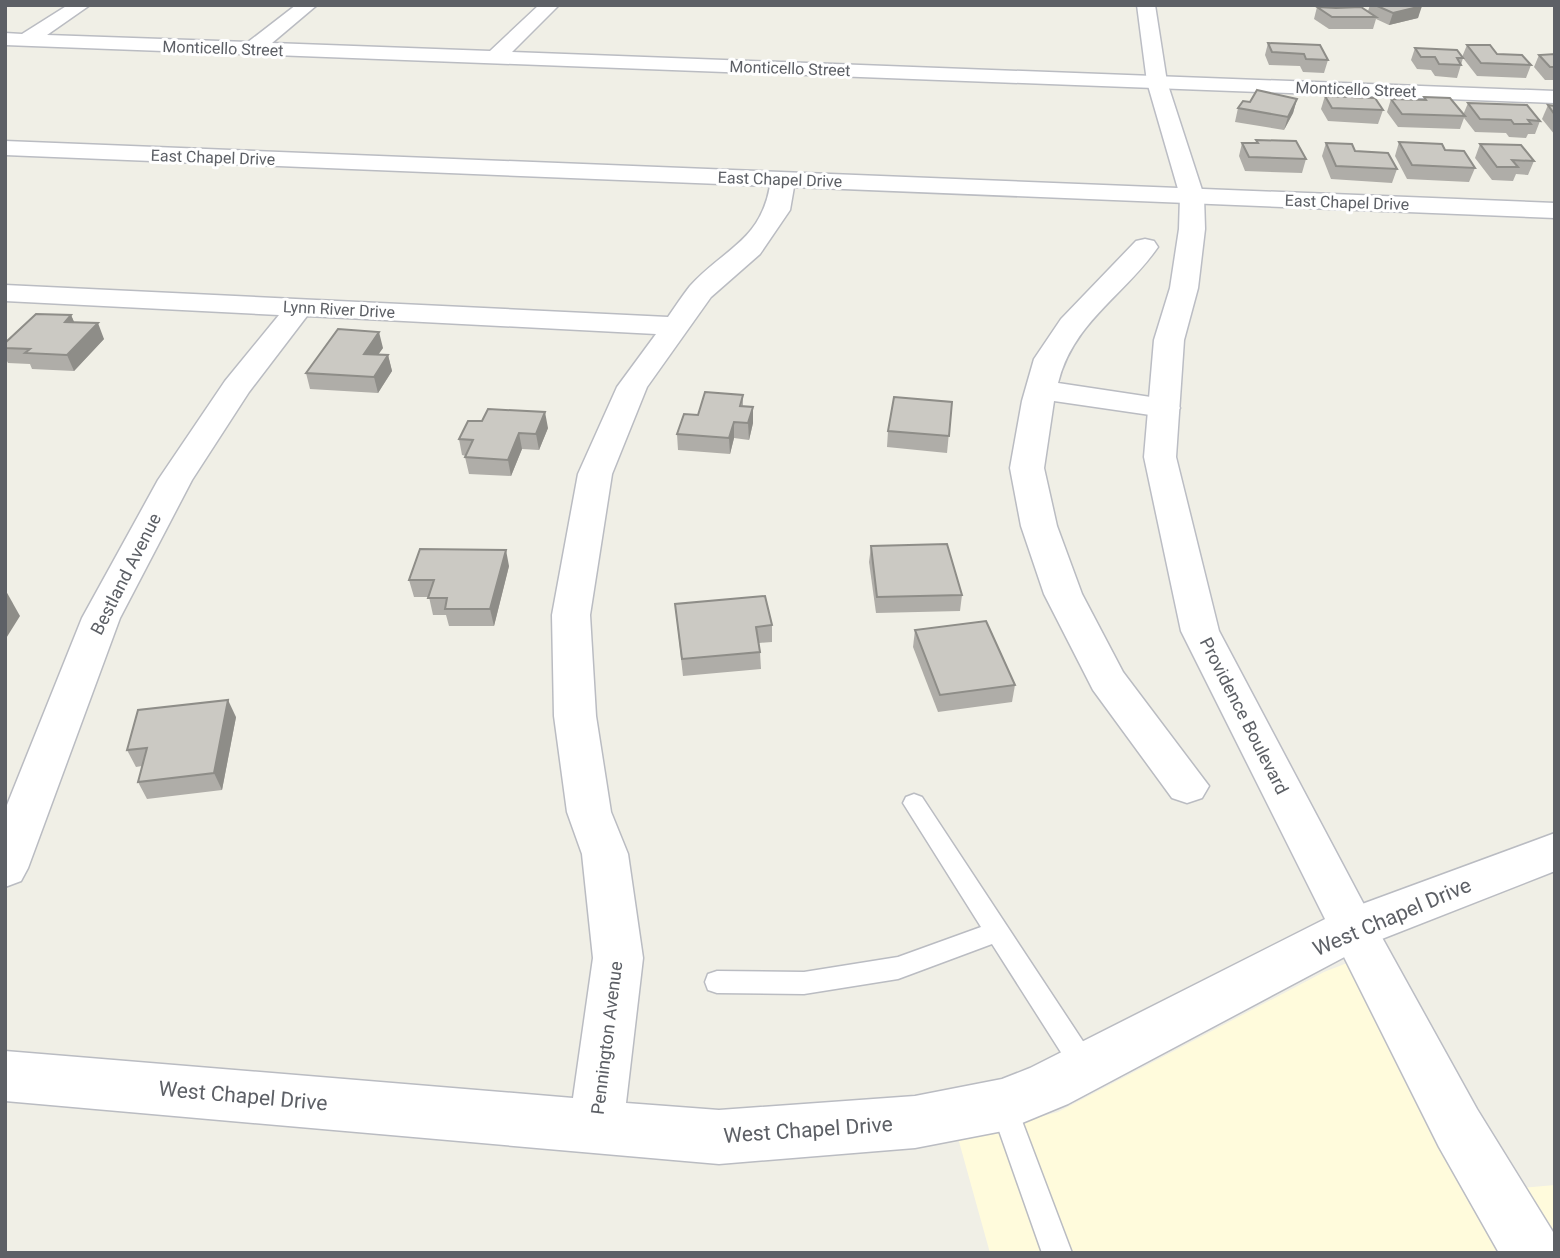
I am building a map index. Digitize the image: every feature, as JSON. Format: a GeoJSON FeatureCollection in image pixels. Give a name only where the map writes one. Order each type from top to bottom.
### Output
{"type":"FeatureCollection","features":[{"type":"Feature","properties":{"kind":"street"},"geometry":{"type":"LineString","coordinates":[[15,39],[81,5]]}},
{"type":"Feature","properties":{"kind":"street"},"geometry":{"type":"LineString","coordinates":[[252,49],[308,5]]}},
{"type":"Feature","properties":{"kind":"street"},"geometry":{"type":"LineString","coordinates":[[494,58],[550,5]]}},
{"type":"Feature","properties":{"kind":"street","name":"Providence Boulevard"},"geometry":{"type":"LineString","coordinates":[[1146,5],[1157,82],[1192,196],[1192,229],[1186,276],[1169,340],[1160,457],[1200,631],[1352,929],[1458,1128],[1532,1253]]}},
{"type":"Feature","properties":{"kind":"street","name":"Monticello Street"},"geometry":{"type":"LineString","coordinates":[[15,39],[1555,97]]}},
{"type":"Feature","properties":{"kind":"street","name":"East Chapel Drive"},"geometry":{"type":"LineString","coordinates":[[5,148],[1555,211]]}},
{"type":"Feature","properties":{"kind":"street","name":"Pennington Avenue"},"geometry":{"type":"LineString","coordinates":[[596,1126],[618,958],[605,854],[589,812],[575,716],[571,615],[595,474],[632,387],[673,326],[701,291],[751,248],[778,210],[783,179]]}},
{"type":"Feature","properties":{"kind":"street"},"geometry":{"type":"LineString","coordinates":[[1145,247],[1070,325],[1049,359],[1027,468],[1040,526],[1063,594],[1107,680],[1187,786]]}},
{"type":"Feature","properties":{"kind":"street","name":"Lynn River Drive"},"geometry":{"type":"LineString","coordinates":[[5,293],[673,326]]}},
{"type":"Feature","properties":{"kind":"street","name":"Bestland Avenue"},"geometry":{"type":"LineString","coordinates":[[5,868],[101,618],[175,480],[236,388],[300,307]]}},
{"type":"Feature","properties":{"kind":"street"},"geometry":{"type":"LineString","coordinates":[[1041,390],[1164,408]]}},
{"type":"Feature","properties":{"kind":"street","name":"West Chapel Drive"},"geometry":{"type":"LineString","coordinates":[[5,1076],[719,1137],[915,1122],[1003,1105],[1085,1067],[1352,929],[1555,851]]}},
{"type":"Feature","properties":{"kind":"lane"},"geometry":{"type":"LineString","coordinates":[[914,803],[1085,1067]]}},
{"type":"Feature","properties":{"kind":"lane"},"geometry":{"type":"LineString","coordinates":[[718,982],[804,983],[898,968],[998,932]]}},
{"type":"Feature","properties":{"kind":"lane"},"geometry":{"type":"LineString","coordinates":[[1003,1105],[1057,1253]]}},
{"type":"Feature","properties":{"kind":"shaded area"},"geometry":{"type":"Polygon","coordinates":[[[1347,963],[1436,1134],[1505,1253],[990,1253],[958,1138],[1058,1112],[1324,972],[1347,963]]]}},
{"type":"Feature","properties":{"kind":"shaded area"},"geometry":{"type":"Polygon","coordinates":[[[1555,1185],[1555,1246],[1520,1188],[1555,1185]]]}},
{"type":"Feature","properties":{"kind":"building"},"geometry":{"type":"Polygon","coordinates":[[[1375,5],[1420,5],[1422,6],[1393,13],[1375,5]]]}},
{"type":"Feature","properties":{"kind":"building"},"geometry":{"type":"Polygon","coordinates":[[[1317,7],[1361,7],[1376,17],[1332,17],[1317,7]]]}},
{"type":"Feature","properties":{"kind":"building"},"geometry":{"type":"Polygon","coordinates":[[[1268,43],[1320,45],[1328,60],[1306,59],[1304,54],[1272,52],[1268,43]]]}},
{"type":"Feature","properties":{"kind":"building"},"geometry":{"type":"Polygon","coordinates":[[[1467,45],[1490,45],[1497,54],[1522,55],[1531,65],[1481,63],[1467,45]]]}},
{"type":"Feature","properties":{"kind":"building"},"geometry":{"type":"Polygon","coordinates":[[[1415,48],[1457,50],[1463,58],[1457,58],[1461,65],[1439,64],[1435,57],[1421,57],[1415,48]]]}},
{"type":"Feature","properties":{"kind":"building"},"geometry":{"type":"Polygon","coordinates":[[[1555,54],[1555,67],[1550,67],[1539,55],[1555,54]]]}},
{"type":"Feature","properties":{"kind":"building"},"geometry":{"type":"Polygon","coordinates":[[[1257,90],[1297,99],[1288,117],[1238,108],[1243,101],[1250,102],[1257,90]]]}},
{"type":"Feature","properties":{"kind":"building"},"geometry":{"type":"Polygon","coordinates":[[[1325,96],[1375,98],[1383,110],[1332,108],[1325,96]]]}},
{"type":"Feature","properties":{"kind":"building"},"geometry":{"type":"Polygon","coordinates":[[[1424,97],[1450,98],[1465,116],[1402,114],[1391,99],[1426,100],[1424,97]]]}},
{"type":"Feature","properties":{"kind":"building"},"geometry":{"type":"Polygon","coordinates":[[[1468,103],[1527,105],[1540,121],[1528,120],[1531,124],[1514,124],[1511,120],[1480,119],[1468,103]]]}},
{"type":"Feature","properties":{"kind":"building"},"geometry":{"type":"Polygon","coordinates":[[[1548,105],[1555,106],[1555,115],[1548,105]]]}},
{"type":"Feature","properties":{"kind":"building"},"geometry":{"type":"Polygon","coordinates":[[[1256,140],[1296,141],[1306,159],[1249,157],[1242,143],[1258,143],[1256,140]]]}},
{"type":"Feature","properties":{"kind":"building"},"geometry":{"type":"Polygon","coordinates":[[[1399,142],[1442,144],[1445,150],[1464,151],[1475,168],[1412,165],[1399,142]]]}},
{"type":"Feature","properties":{"kind":"building"},"geometry":{"type":"Polygon","coordinates":[[[1326,143],[1352,144],[1355,151],[1388,153],[1397,169],[1336,166],[1326,143]]]}},
{"type":"Feature","properties":{"kind":"building"},"geometry":{"type":"Polygon","coordinates":[[[1480,144],[1521,145],[1534,161],[1512,160],[1518,167],[1497,167],[1480,144]]]}},
{"type":"Feature","properties":{"kind":"building"},"geometry":{"type":"Polygon","coordinates":[[[36,314],[71,315],[65,322],[98,323],[67,355],[25,353],[30,349],[5,348],[5,343],[36,314]]]}},
{"type":"Feature","properties":{"kind":"building"},"geometry":{"type":"Polygon","coordinates":[[[338,329],[379,332],[364,354],[388,355],[374,377],[306,373],[338,329]]]}},
{"type":"Feature","properties":{"kind":"building"},"geometry":{"type":"Polygon","coordinates":[[[705,392],[743,395],[740,406],[753,407],[748,423],[734,422],[729,438],[677,434],[684,414],[698,415],[705,392]]]}},
{"type":"Feature","properties":{"kind":"building"},"geometry":{"type":"Polygon","coordinates":[[[894,397],[952,402],[949,436],[888,431],[894,397]]]}},
{"type":"Feature","properties":{"kind":"building"},"geometry":{"type":"Polygon","coordinates":[[[488,409],[545,412],[536,434],[519,433],[508,460],[465,457],[473,440],[459,439],[468,421],[482,421],[488,409]]]}},
{"type":"Feature","properties":{"kind":"building"},"geometry":{"type":"Polygon","coordinates":[[[947,544],[962,595],[877,597],[871,546],[947,544]]]}},
{"type":"Feature","properties":{"kind":"building"},"geometry":{"type":"Polygon","coordinates":[[[420,549],[506,550],[490,609],[445,609],[447,598],[428,598],[434,580],[409,580],[420,549]]]}},
{"type":"Feature","properties":{"kind":"building"},"geometry":{"type":"Polygon","coordinates":[[[765,596],[772,625],[756,627],[760,652],[682,659],[675,604],[765,596]]]}},
{"type":"Feature","properties":{"kind":"building"},"geometry":{"type":"Polygon","coordinates":[[[986,621],[1015,685],[940,695],[915,630],[986,621]]]}},
{"type":"Feature","properties":{"kind":"building"},"geometry":{"type":"Polygon","coordinates":[[[228,700],[214,773],[138,782],[147,748],[127,750],[138,710],[228,700]]]}}]}
